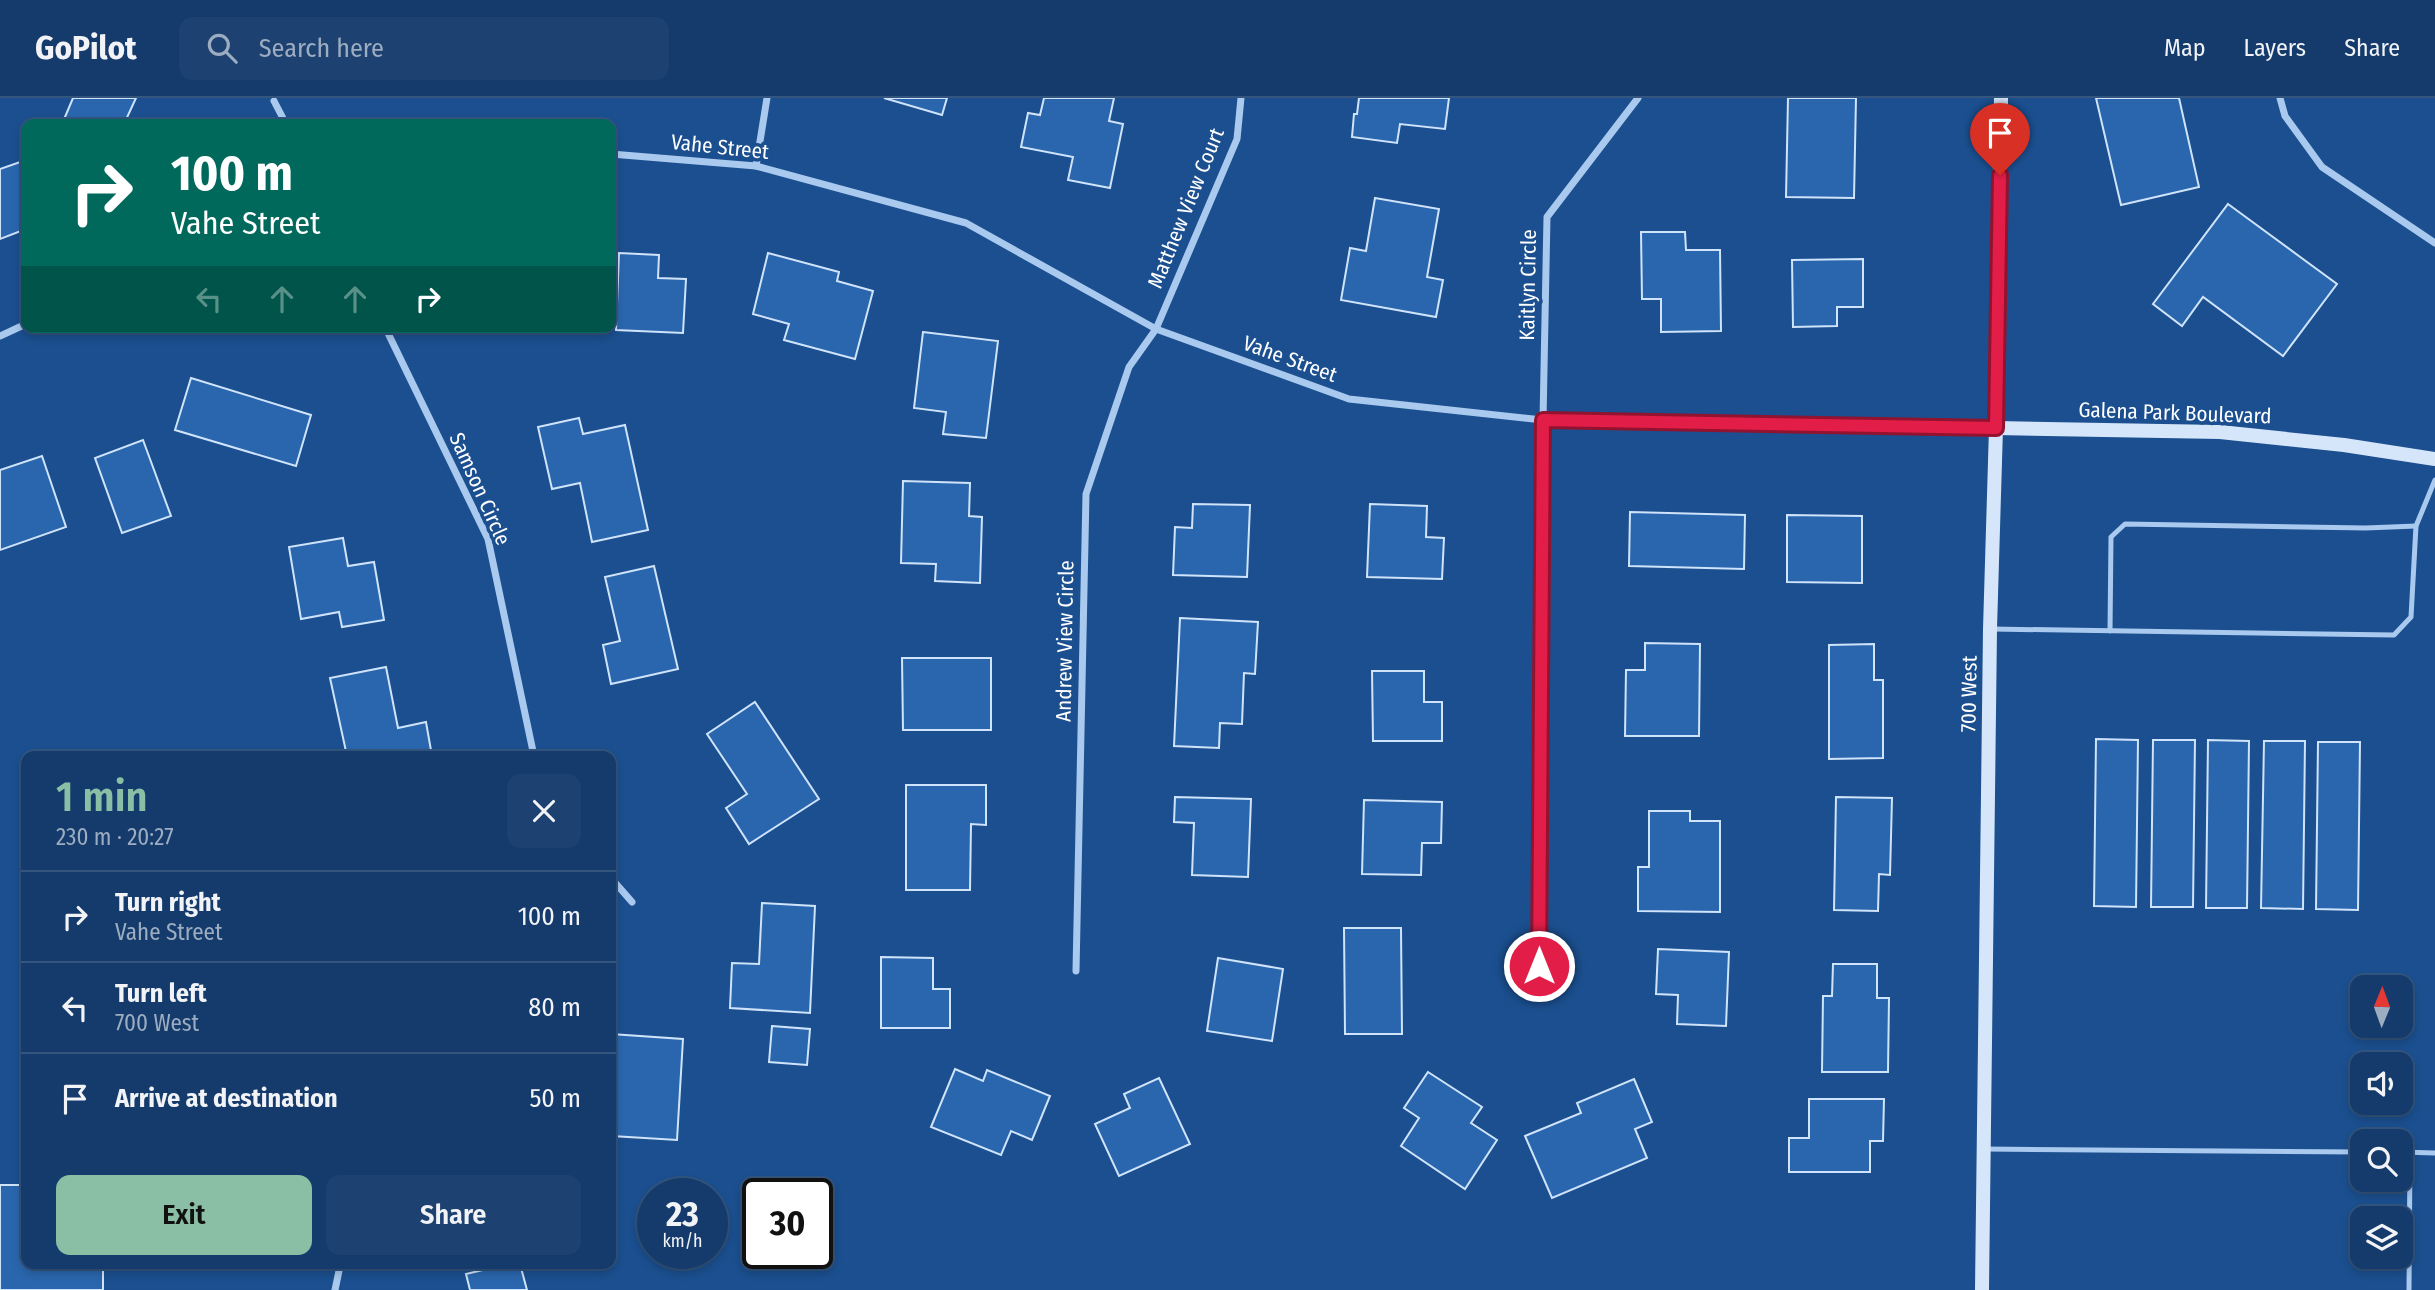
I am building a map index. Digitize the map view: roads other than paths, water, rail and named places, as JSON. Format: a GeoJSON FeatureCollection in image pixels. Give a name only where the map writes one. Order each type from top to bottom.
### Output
{"type":"FeatureCollection","features":[{"type":"Feature","properties":{"kind":"street"},"geometry":{"type":"LineString","coordinates":[[756,166],[767,98]]}},
{"type":"Feature","properties":{"kind":"street","name":"Matthew View Court"},"geometry":{"type":"LineString","coordinates":[[1156,329],[1237,139],[1241,98]]}},
{"type":"Feature","properties":{"kind":"street","name":"Kaitlyn Circle"},"geometry":{"type":"LineString","coordinates":[[1539,966],[1547,217],[1638,98]]}},
{"type":"Feature","properties":{"kind":"street","name":"700 West"},"geometry":{"type":"LineString","coordinates":[[1982,1290],[1990,629],[2001,98]]}},
{"type":"Feature","properties":{"kind":"street"},"geometry":{"type":"LineString","coordinates":[[2280,98],[2285,116],[2322,167],[2435,243]]}},
{"type":"Feature","properties":{"kind":"street"},"geometry":{"type":"LineString","coordinates":[[274,100],[284,119]]}},
{"type":"Feature","properties":{"kind":"street","name":"Vahe Street"},"geometry":{"type":"LineString","coordinates":[[616,154],[756,166],[966,223],[1156,329],[1349,399],[1543,420],[1996,428]]}},
{"type":"Feature","properties":{"kind":"street"},"geometry":{"type":"LineString","coordinates":[[0,336],[21,326]]}},
{"type":"Feature","properties":{"kind":"street","name":"Andrew View Circle"},"geometry":{"type":"LineString","coordinates":[[1076,971],[1086,494],[1129,367],[1156,329]]}},
{"type":"Feature","properties":{"kind":"street","name":"Samson Circle"},"geometry":{"type":"LineString","coordinates":[[388,333],[488,538],[533,751]]}},
{"type":"Feature","properties":{"kind":"street","name":"Galena Park Boulevard"},"geometry":{"type":"LineString","coordinates":[[1996,428],[2220,432],[2344,445],[2435,459]]}},
{"type":"Feature","properties":{"kind":"street"},"geometry":{"type":"LineString","coordinates":[[616,884],[632,902]]}},
{"type":"Feature","properties":{"kind":"street"},"geometry":{"type":"LineString","coordinates":[[335,1290],[339,1269]]}},
{"type":"Feature","properties":{"kind":"lane"},"geometry":{"type":"LineString","coordinates":[[1990,629],[2394,635],[2411,617],[2416,526],[2435,480]]}},
{"type":"Feature","properties":{"kind":"lane"},"geometry":{"type":"LineString","coordinates":[[2110,631],[2111,537],[2125,524],[2366,528],[2416,526]]}},
{"type":"Feature","properties":{"kind":"lane"},"geometry":{"type":"LineString","coordinates":[[1984,1149],[2350,1152]]}},
{"type":"Feature","properties":{"kind":"lane"},"geometry":{"type":"LineString","coordinates":[[2413,1152],[2435,1153]]}},
{"type":"Feature","properties":{"kind":"lane"},"geometry":{"type":"LineString","coordinates":[[2409,1290],[2410,1192]]}}]}
